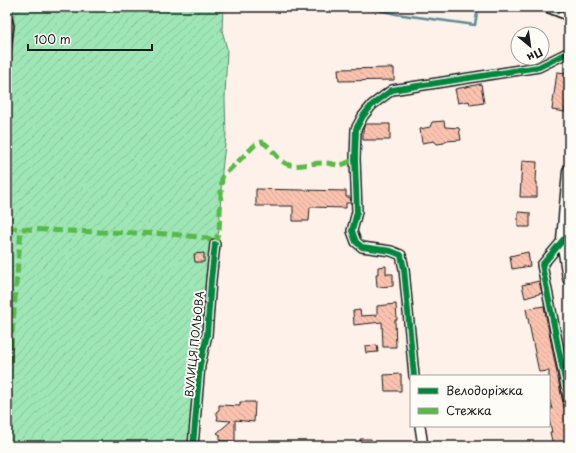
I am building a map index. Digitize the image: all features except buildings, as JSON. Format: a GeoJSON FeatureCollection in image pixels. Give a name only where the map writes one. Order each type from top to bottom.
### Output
{"type":"FeatureCollection","features":[{"type":"Feature","properties":{"kind":"street"},"geometry":{"type":"LineString","coordinates":[[414,375],[404,269],[401,255],[391,251],[362,247],[356,242],[352,231],[357,212],[355,158],[356,129],[363,116],[372,105],[392,90],[539,67],[569,52]]}},
{"type":"Feature","properties":{"kind":"street"},"geometry":{"type":"LineString","coordinates":[[569,171],[562,240],[569,278]]}},
{"type":"Feature","properties":{"kind":"street"},"geometry":{"type":"LineString","coordinates":[[562,240],[542,266],[569,401]]}},
{"type":"Feature","properties":{"kind":"street","name":"ВУЛИЦЯ ПОЛЬОВА"},"geometry":{"type":"LineString","coordinates":[[193,446],[200,365],[207,335],[215,244]]}},
{"type":"Feature","properties":{"kind":"street"},"geometry":{"type":"LineString","coordinates":[[420,427],[423,446]]}},
{"type":"Feature","properties":{"kind":"lane"},"geometry":{"type":"LineString","coordinates":[[541,7],[569,18]]}},
{"type":"Feature","properties":{"kind":"lane"},"geometry":{"type":"LineString","coordinates":[[7,18],[9,19],[11,26],[7,51]]}},
{"type":"Feature","properties":{"kind":"green space"},"geometry":{"type":"Polygon","coordinates":[[[13,7],[223,7],[222,30],[227,49],[225,99],[226,136],[222,171],[219,231],[215,244],[193,446],[7,446],[7,77],[14,34],[13,7]]]}},
{"type":"Feature","properties":{"kind":"waterway"},"geometry":{"type":"LineString","coordinates":[[366,7],[396,14],[475,25],[478,7]]}},
{"type":"Feature","properties":{"kind":"marked path"},"geometry":{"type":"LineString","coordinates":[[9,19],[12,7]]}},
{"type":"Feature","properties":{"kind":"marked path"},"geometry":{"type":"LineString","coordinates":[[7,228],[171,234],[207,238],[215,244],[219,231],[222,177],[255,145],[262,142],[282,161],[289,165],[320,163],[341,165],[355,159]]}},
{"type":"Feature","properties":{"kind":"marked path"},"geometry":{"type":"LineString","coordinates":[[7,393],[21,228]]}},
{"type":"Feature","properties":{"kind":"cycle path"},"geometry":{"type":"LineString","coordinates":[[414,375],[404,269],[401,255],[391,251],[362,247],[356,242],[352,231],[357,212],[355,159],[356,129],[363,116],[372,105],[392,90],[539,67],[569,52]]}},
{"type":"Feature","properties":{"kind":"cycle path"},"geometry":{"type":"LineString","coordinates":[[563,240],[542,265],[569,401]]}},
{"type":"Feature","properties":{"kind":"cycle path"},"geometry":{"type":"LineString","coordinates":[[193,446],[200,365],[207,335],[215,244]]}}]}
